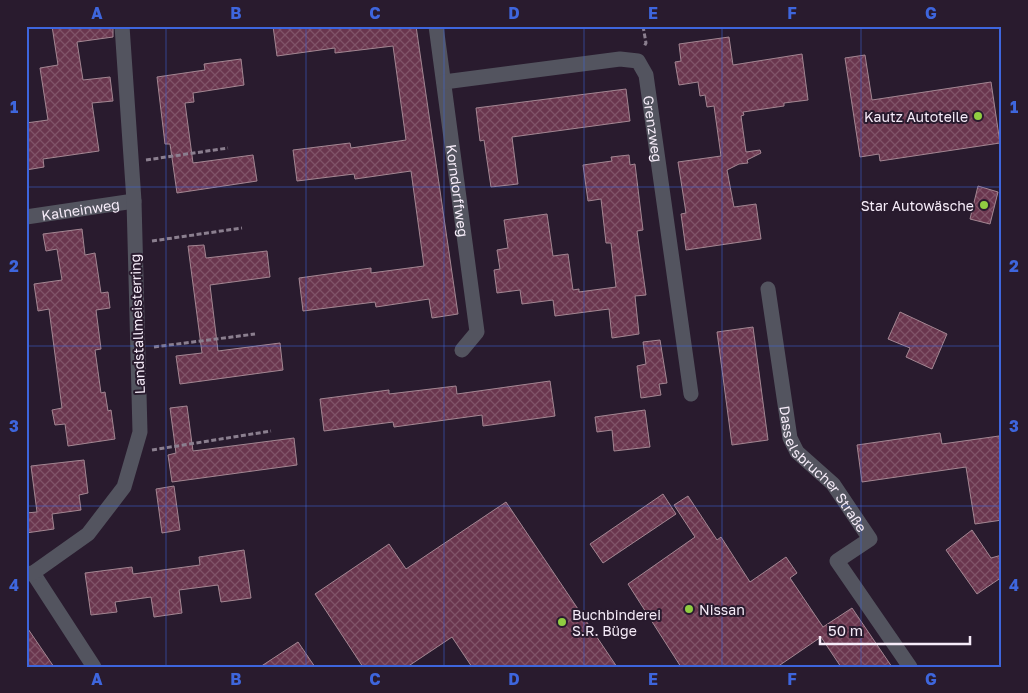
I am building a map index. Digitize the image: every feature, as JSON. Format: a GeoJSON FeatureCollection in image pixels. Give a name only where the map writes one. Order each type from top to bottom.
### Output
{"type":"FeatureCollection","features":[{"type":"Feature","properties":{"kind":"street","name":"Landstallmeisterring"},"geometry":{"type":"LineString","coordinates":[[30,574],[88,534],[124,488],[140,432],[134,201],[122,26]]}},
{"type":"Feature","properties":{"kind":"street","name":"Korndorffweg"},"geometry":{"type":"LineString","coordinates":[[436,26],[477,332],[462,350]]}},
{"type":"Feature","properties":{"kind":"street","name":"Grenzweg"},"geometry":{"type":"LineString","coordinates":[[444,82],[620,59],[638,61],[646,75],[691,394]]}},
{"type":"Feature","properties":{"kind":"street","name":"Kalneinweg"},"geometry":{"type":"LineString","coordinates":[[26,217],[134,201]]}},
{"type":"Feature","properties":{"kind":"street","name":"Dasselsbrucher Straße"},"geometry":{"type":"LineString","coordinates":[[768,289],[790,438],[798,452],[832,484],[870,539],[837,561],[910,667]]}},
{"type":"Feature","properties":{"kind":"street"},"geometry":{"type":"LineString","coordinates":[[30,574],[94,667]]}},
{"type":"Feature","properties":{"kind":"path"},"geometry":{"type":"LineString","coordinates":[[131,162],[228,148]]}},
{"type":"Feature","properties":{"kind":"path"},"geometry":{"type":"LineString","coordinates":[[134,244],[242,228]]}},
{"type":"Feature","properties":{"kind":"path"},"geometry":{"type":"LineString","coordinates":[[137,350],[255,334]]}},
{"type":"Feature","properties":{"kind":"path"},"geometry":{"type":"LineString","coordinates":[[134,453],[271,431]]}},
{"type":"Feature","properties":{"kind":"building"},"geometry":{"type":"Polygon","coordinates":[[[52,26],[113,26],[113,37],[77,42],[83,80],[110,77],[113,101],[92,103],[99,151],[43,159],[44,167],[26,170],[26,123],[48,120],[40,68],[58,65],[52,26]]]}},
{"type":"Feature","properties":{"kind":"building"},"geometry":{"type":"Polygon","coordinates":[[[273,26],[416,26],[458,314],[432,318],[429,299],[376,307],[375,302],[303,311],[299,278],[371,268],[371,273],[424,266],[411,171],[355,179],[354,174],[297,181],[293,150],[350,143],[351,148],[406,140],[393,46],[335,53],[335,48],[277,56],[273,26]]]}},
{"type":"Feature","properties":{"kind":"building"},"geometry":{"type":"Polygon","coordinates":[[[729,37],[733,65],[802,54],[808,100],[784,103],[784,106],[743,112],[744,115],[741,116],[746,152],[760,150],[761,153],[747,160],[748,163],[739,164],[727,170],[734,207],[756,204],[761,239],[686,250],[681,214],[686,213],[678,162],[721,156],[714,106],[707,107],[705,95],[700,96],[698,82],[679,85],[675,62],[681,61],[679,44],[729,37]]]}},
{"type":"Feature","properties":{"kind":"building"},"geometry":{"type":"Polygon","coordinates":[[[865,55],[872,100],[991,82],[1000,143],[880,161],[879,154],[860,157],[845,58],[865,55]]]}},
{"type":"Feature","properties":{"kind":"building"},"geometry":{"type":"Polygon","coordinates":[[[241,59],[244,85],[193,93],[194,102],[185,103],[193,163],[253,155],[257,181],[177,193],[170,144],[165,144],[157,77],[205,70],[204,64],[241,59]]]}},
{"type":"Feature","properties":{"kind":"building"},"geometry":{"type":"Polygon","coordinates":[[[626,89],[630,121],[512,137],[518,184],[491,187],[484,140],[480,141],[476,108],[626,89]]]}},
{"type":"Feature","properties":{"kind":"building"},"geometry":{"type":"Polygon","coordinates":[[[629,155],[630,165],[635,164],[643,230],[637,231],[646,295],[635,296],[639,334],[612,338],[609,309],[555,316],[553,300],[522,304],[520,290],[497,293],[494,270],[500,269],[497,250],[508,248],[504,220],[547,214],[553,256],[568,254],[573,290],[579,289],[579,292],[616,287],[611,243],[606,243],[601,199],[588,201],[583,165],[612,161],[611,157],[629,155]]]}},
{"type":"Feature","properties":{"kind":"building","name":"Star Autowäsche"},"geometry":{"type":"Polygon","coordinates":[[[978,186],[998,192],[990,224],[970,219],[978,186]]]}},
{"type":"Feature","properties":{"kind":"building"},"geometry":{"type":"Polygon","coordinates":[[[82,229],[85,255],[95,253],[101,293],[108,292],[110,308],[96,310],[101,349],[95,350],[101,393],[105,392],[108,411],[111,410],[115,439],[68,446],[65,424],[55,425],[52,410],[62,408],[49,309],[38,311],[34,284],[62,280],[57,249],[46,251],[43,234],[82,229]]]}},
{"type":"Feature","properties":{"kind":"building"},"geometry":{"type":"Polygon","coordinates":[[[204,245],[206,258],[267,251],[270,277],[210,285],[218,351],[280,343],[283,370],[180,384],[176,356],[202,353],[188,246],[204,245]]]}},
{"type":"Feature","properties":{"kind":"building"},"geometry":{"type":"Polygon","coordinates":[[[900,312],[947,334],[932,369],[906,357],[910,348],[888,339],[900,312]]]}},
{"type":"Feature","properties":{"kind":"building"},"geometry":{"type":"Polygon","coordinates":[[[753,327],[768,440],[732,445],[717,332],[753,327]]]}},
{"type":"Feature","properties":{"kind":"building"},"geometry":{"type":"Polygon","coordinates":[[[660,340],[667,383],[659,384],[661,395],[641,398],[637,366],[646,364],[643,342],[660,340]]]}},
{"type":"Feature","properties":{"kind":"building"},"geometry":{"type":"Polygon","coordinates":[[[550,381],[555,416],[483,426],[482,415],[394,427],[393,422],[324,431],[320,399],[389,390],[389,394],[456,386],[457,394],[550,381]]]}},
{"type":"Feature","properties":{"kind":"building"},"geometry":{"type":"Polygon","coordinates":[[[187,406],[193,451],[294,438],[297,465],[172,482],[168,455],[176,453],[170,408],[187,406]]]}},
{"type":"Feature","properties":{"kind":"building"},"geometry":{"type":"Polygon","coordinates":[[[645,410],[650,447],[614,451],[612,430],[597,432],[595,417],[645,410]]]}},
{"type":"Feature","properties":{"kind":"building"},"geometry":{"type":"Polygon","coordinates":[[[940,433],[942,444],[999,436],[1002,455],[1002,520],[975,524],[966,467],[862,482],[857,445],[940,433]]]}},
{"type":"Feature","properties":{"kind":"building"},"geometry":{"type":"Polygon","coordinates":[[[84,460],[88,493],[79,495],[81,510],[52,514],[54,529],[26,533],[26,513],[37,512],[31,466],[84,460]]]}},
{"type":"Feature","properties":{"kind":"building"},"geometry":{"type":"Polygon","coordinates":[[[174,486],[180,530],[162,533],[156,489],[174,486]]]}},
{"type":"Feature","properties":{"kind":"building"},"geometry":{"type":"Polygon","coordinates":[[[663,494],[676,514],[603,563],[590,544],[663,494]]]}},
{"type":"Feature","properties":{"kind":"building"},"geometry":{"type":"Polygon","coordinates":[[[688,496],[717,540],[721,537],[750,582],[786,557],[797,573],[790,578],[823,627],[852,608],[892,667],[841,667],[821,637],[777,667],[681,667],[628,584],[695,537],[674,505],[688,496]]]}},
{"type":"Feature","properties":{"kind":"building"},"geometry":{"type":"Polygon","coordinates":[[[506,502],[617,667],[472,667],[452,637],[407,667],[363,667],[315,594],[389,544],[406,569],[506,502]]]}},
{"type":"Feature","properties":{"kind":"building"},"geometry":{"type":"Polygon","coordinates":[[[972,530],[991,558],[1002,555],[1002,577],[977,594],[946,550],[972,530]]]}},
{"type":"Feature","properties":{"kind":"building"},"geometry":{"type":"Polygon","coordinates":[[[244,550],[251,598],[221,602],[218,585],[179,590],[182,613],[154,617],[151,597],[115,602],[117,612],[91,615],[85,573],[132,567],[133,574],[200,565],[199,557],[244,550]]]}},
{"type":"Feature","properties":{"kind":"building"},"geometry":{"type":"Polygon","coordinates":[[[26,626],[54,667],[26,667],[26,626]]]}},
{"type":"Feature","properties":{"kind":"building"},"geometry":{"type":"Polygon","coordinates":[[[298,642],[315,667],[260,667],[298,642]]]}},
{"type":"Feature","properties":{"kind":"place","name":"Kautz Autoteile"},"geometry":{"type":"Point","coordinates":[978,116]}},
{"type":"Feature","properties":{"kind":"place","name":"Star Autowäsche"},"geometry":{"type":"Point","coordinates":[984,205]}},
{"type":"Feature","properties":{"kind":"place","name":"Nissan"},"geometry":{"type":"Point","coordinates":[689,609]}},
{"type":"Feature","properties":{"kind":"place","name":"Buchbinderei S.R. Büge"},"geometry":{"type":"Point","coordinates":[562,622]}}]}
